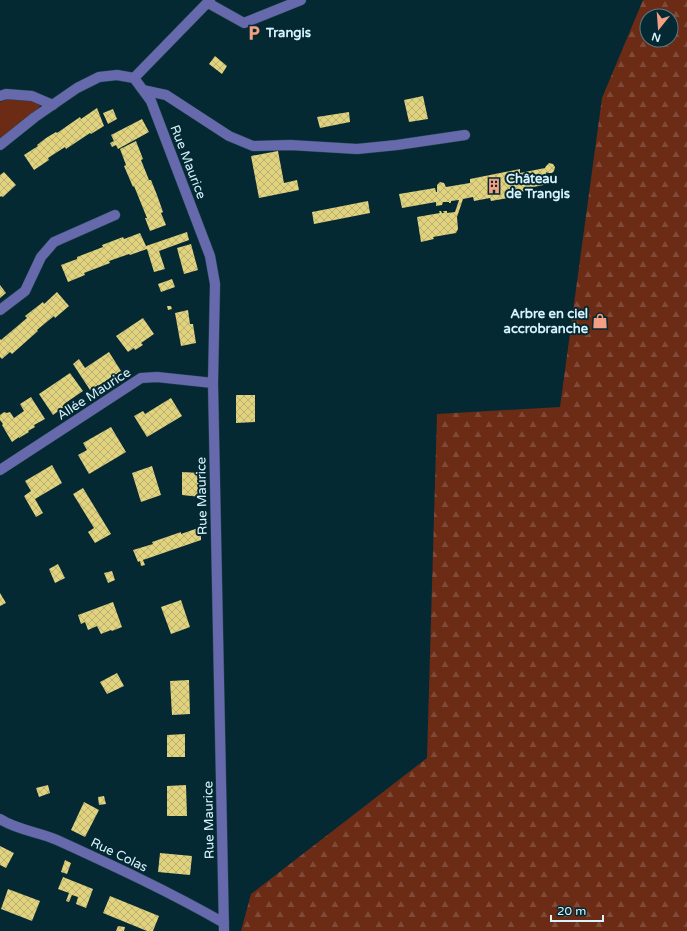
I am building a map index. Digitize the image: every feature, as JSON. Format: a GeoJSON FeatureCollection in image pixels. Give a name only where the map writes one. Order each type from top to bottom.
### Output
{"type":"FeatureCollection","features":[{"type":"Feature","properties":{"kind":"street"},"geometry":{"type":"LineString","coordinates":[[0,145],[35,117],[77,88],[100,77],[118,74],[134,78],[209,1],[244,23],[301,0]]}},
{"type":"Feature","properties":{"kind":"street","name":"Rue Maurice"},"geometry":{"type":"LineString","coordinates":[[134,78],[151,101],[210,256],[215,284],[213,383],[224,927]]}},
{"type":"Feature","properties":{"kind":"street"},"geometry":{"type":"LineString","coordinates":[[143,90],[166,95],[230,136],[253,146],[356,149],[397,145],[465,135]]}},
{"type":"Feature","properties":{"kind":"street"},"geometry":{"type":"LineString","coordinates":[[0,96],[6,94],[32,96],[52,105]]}},
{"type":"Feature","properties":{"kind":"street"},"geometry":{"type":"LineString","coordinates":[[0,310],[25,291],[41,257],[54,242],[115,215]]}},
{"type":"Feature","properties":{"kind":"street","name":"Allée Maurice"},"geometry":{"type":"LineString","coordinates":[[0,470],[141,378],[157,377],[213,383]]}},
{"type":"Feature","properties":{"kind":"street","name":"Rue Colas"},"geometry":{"type":"LineString","coordinates":[[0,819],[7,824],[53,838],[104,862],[201,910],[224,927]]}},
{"type":"Feature","properties":{"kind":"green space"},"geometry":{"type":"Polygon","coordinates":[[[643,0],[687,0],[687,931],[241,931],[251,894],[427,758],[437,414],[560,407],[602,98],[639,10],[639,48],[679,48],[679,8],[640,8],[643,0]]]}},
{"type":"Feature","properties":{"kind":"green space"},"geometry":{"type":"Polygon","coordinates":[[[7,99],[28,100],[42,104],[35,112],[0,141],[0,102],[7,99]]]}},
{"type":"Feature","properties":{"kind":"building"},"geometry":{"type":"Polygon","coordinates":[[[215,56],[227,66],[222,74],[209,64],[215,56]]]}},
{"type":"Feature","properties":{"kind":"building"},"geometry":{"type":"Polygon","coordinates":[[[423,96],[428,119],[409,122],[404,100],[423,96]]]}},
{"type":"Feature","properties":{"kind":"building"},"geometry":{"type":"Polygon","coordinates":[[[97,108],[104,126],[91,134],[90,133],[66,149],[65,147],[48,158],[49,160],[34,170],[24,155],[38,146],[37,145],[46,138],[56,132],[57,133],[80,117],[81,119],[97,108]]]}},
{"type":"Feature","properties":{"kind":"building"},"geometry":{"type":"Polygon","coordinates":[[[113,109],[117,119],[108,124],[103,113],[113,109]]]}},
{"type":"Feature","properties":{"kind":"building"},"geometry":{"type":"Polygon","coordinates":[[[349,112],[350,122],[320,128],[317,117],[349,112]]]}},
{"type":"Feature","properties":{"kind":"building"},"geometry":{"type":"Polygon","coordinates":[[[142,119],[149,132],[118,149],[116,145],[112,147],[110,143],[114,141],[111,135],[142,119]]]}},
{"type":"Feature","properties":{"kind":"building"},"geometry":{"type":"Polygon","coordinates":[[[136,141],[143,159],[141,160],[157,195],[163,212],[161,213],[166,225],[150,231],[145,218],[147,218],[124,166],[126,165],[120,149],[136,141]]]}},
{"type":"Feature","properties":{"kind":"building"},"geometry":{"type":"Polygon","coordinates":[[[278,151],[284,183],[297,180],[299,190],[259,198],[251,156],[278,151]]]}},
{"type":"Feature","properties":{"kind":"building","name":"Château de Trangis"},"geometry":{"type":"Polygon","coordinates":[[[549,163],[553,164],[555,167],[552,173],[546,172],[548,184],[524,189],[525,191],[508,194],[508,198],[491,201],[490,198],[474,201],[473,197],[463,199],[457,217],[458,229],[456,233],[433,237],[434,239],[421,242],[417,217],[440,213],[439,211],[442,213],[444,213],[443,211],[447,211],[447,213],[455,212],[459,200],[451,201],[451,203],[443,202],[442,205],[436,206],[436,202],[402,208],[399,194],[435,188],[437,192],[437,185],[440,182],[444,183],[446,187],[470,183],[470,179],[520,169],[520,173],[545,168],[549,163]]]}},
{"type":"Feature","properties":{"kind":"building"},"geometry":{"type":"Polygon","coordinates":[[[4,172],[16,185],[3,197],[0,197],[0,175],[4,172]]]}},
{"type":"Feature","properties":{"kind":"building"},"geometry":{"type":"Polygon","coordinates":[[[368,201],[370,213],[314,224],[312,212],[368,201]]]}},
{"type":"Feature","properties":{"kind":"building"},"geometry":{"type":"Polygon","coordinates":[[[187,232],[189,240],[159,251],[165,269],[154,272],[147,249],[109,261],[110,263],[84,273],[85,275],[68,282],[61,265],[103,247],[102,245],[123,237],[124,239],[140,233],[146,246],[187,232]]]}},
{"type":"Feature","properties":{"kind":"building"},"geometry":{"type":"Polygon","coordinates":[[[191,244],[198,270],[184,274],[177,248],[191,244]]]}},
{"type":"Feature","properties":{"kind":"building"},"geometry":{"type":"Polygon","coordinates":[[[172,279],[175,287],[161,292],[158,284],[172,279]]]}},
{"type":"Feature","properties":{"kind":"building"},"geometry":{"type":"Polygon","coordinates":[[[0,285],[6,293],[0,298],[0,285]]]}},
{"type":"Feature","properties":{"kind":"building"},"geometry":{"type":"Polygon","coordinates":[[[57,292],[69,306],[37,330],[38,331],[12,354],[10,352],[2,359],[0,357],[0,339],[1,340],[27,318],[25,316],[43,302],[44,304],[57,292]]]}},
{"type":"Feature","properties":{"kind":"building"},"geometry":{"type":"Polygon","coordinates":[[[167,306],[171,306],[172,309],[168,310],[167,306]]]}},
{"type":"Feature","properties":{"kind":"building"},"geometry":{"type":"Polygon","coordinates":[[[188,310],[190,324],[193,324],[196,343],[181,346],[175,313],[188,310]]]}},
{"type":"Feature","properties":{"kind":"building"},"geometry":{"type":"Polygon","coordinates":[[[143,318],[154,334],[141,343],[143,345],[128,352],[116,336],[143,318]]]}},
{"type":"Feature","properties":{"kind":"building"},"geometry":{"type":"Polygon","coordinates":[[[109,352],[121,371],[90,390],[73,364],[79,359],[85,368],[109,352]]]}},
{"type":"Feature","properties":{"kind":"building"},"geometry":{"type":"Polygon","coordinates":[[[70,373],[83,391],[64,404],[65,406],[53,415],[39,394],[70,373]]]}},
{"type":"Feature","properties":{"kind":"building"},"geometry":{"type":"Polygon","coordinates":[[[236,395],[255,395],[255,422],[236,423],[236,395]]]}},
{"type":"Feature","properties":{"kind":"building"},"geometry":{"type":"Polygon","coordinates":[[[31,397],[45,419],[34,425],[35,427],[28,431],[29,432],[12,442],[2,425],[0,415],[4,412],[10,412],[14,418],[24,411],[20,404],[31,397]]]}},
{"type":"Feature","properties":{"kind":"building"},"geometry":{"type":"Polygon","coordinates":[[[171,398],[182,416],[147,437],[134,416],[143,411],[145,414],[171,398]]]}},
{"type":"Feature","properties":{"kind":"building"},"geometry":{"type":"Polygon","coordinates":[[[111,427],[126,452],[89,474],[78,455],[87,450],[83,443],[111,427]]]}},
{"type":"Feature","properties":{"kind":"building"},"geometry":{"type":"Polygon","coordinates":[[[52,465],[62,483],[35,499],[43,513],[36,517],[24,496],[31,491],[25,481],[52,465]]]}},
{"type":"Feature","properties":{"kind":"building"},"geometry":{"type":"Polygon","coordinates":[[[152,466],[161,495],[141,502],[132,473],[152,466]]]}},
{"type":"Feature","properties":{"kind":"building"},"geometry":{"type":"Polygon","coordinates":[[[182,472],[201,473],[201,497],[182,495],[182,472]]]}},
{"type":"Feature","properties":{"kind":"building"},"geometry":{"type":"Polygon","coordinates":[[[83,488],[111,534],[95,543],[88,532],[94,528],[73,494],[83,488]]]}},
{"type":"Feature","properties":{"kind":"building"},"geometry":{"type":"Polygon","coordinates":[[[201,527],[201,540],[143,560],[145,565],[141,566],[140,561],[138,562],[133,550],[153,544],[152,542],[181,532],[181,534],[201,527]]]}},
{"type":"Feature","properties":{"kind":"building"},"geometry":{"type":"Polygon","coordinates":[[[58,564],[65,578],[55,583],[49,569],[58,564]]]}},
{"type":"Feature","properties":{"kind":"building"},"geometry":{"type":"Polygon","coordinates":[[[112,571],[115,580],[108,583],[104,573],[112,571]]]}},
{"type":"Feature","properties":{"kind":"building"},"geometry":{"type":"Polygon","coordinates":[[[0,593],[6,603],[0,606],[0,593]]]}},
{"type":"Feature","properties":{"kind":"building"},"geometry":{"type":"Polygon","coordinates":[[[181,600],[190,627],[171,634],[161,607],[181,600]]]}},
{"type":"Feature","properties":{"kind":"building"},"geometry":{"type":"Polygon","coordinates":[[[113,602],[122,627],[101,634],[97,626],[88,630],[85,622],[81,624],[78,615],[113,602]]]}},
{"type":"Feature","properties":{"kind":"building"},"geometry":{"type":"Polygon","coordinates":[[[117,673],[124,686],[107,694],[100,682],[117,673]]]}},
{"type":"Feature","properties":{"kind":"building"},"geometry":{"type":"Polygon","coordinates":[[[189,680],[190,714],[172,715],[170,681],[189,680]]]}},
{"type":"Feature","properties":{"kind":"building"},"geometry":{"type":"Polygon","coordinates":[[[185,734],[185,757],[167,757],[167,735],[185,734]]]}},
{"type":"Feature","properties":{"kind":"building"},"geometry":{"type":"Polygon","coordinates":[[[48,785],[50,793],[39,797],[36,788],[48,785]]]}},
{"type":"Feature","properties":{"kind":"building"},"geometry":{"type":"Polygon","coordinates":[[[186,785],[187,816],[167,816],[167,786],[186,785]]]}},
{"type":"Feature","properties":{"kind":"building"},"geometry":{"type":"Polygon","coordinates":[[[104,796],[106,804],[99,805],[98,797],[104,796]]]}},
{"type":"Feature","properties":{"kind":"building"},"geometry":{"type":"Polygon","coordinates":[[[84,802],[99,810],[85,837],[71,830],[84,802]]]}},
{"type":"Feature","properties":{"kind":"building"},"geometry":{"type":"Polygon","coordinates":[[[0,846],[14,853],[6,868],[0,865],[0,846]]]}},
{"type":"Feature","properties":{"kind":"building"},"geometry":{"type":"Polygon","coordinates":[[[160,853],[192,856],[190,875],[158,872],[160,853]]]}},
{"type":"Feature","properties":{"kind":"building"},"geometry":{"type":"Polygon","coordinates":[[[65,860],[71,863],[67,874],[61,872],[65,860]]]}},
{"type":"Feature","properties":{"kind":"building"},"geometry":{"type":"Polygon","coordinates":[[[63,877],[93,889],[86,908],[76,904],[78,897],[72,895],[69,902],[66,901],[69,893],[58,889],[63,877]]]}},
{"type":"Feature","properties":{"kind":"building"},"geometry":{"type":"Polygon","coordinates":[[[8,889],[40,901],[32,921],[1,909],[8,889]]]}},
{"type":"Feature","properties":{"kind":"building"},"geometry":{"type":"Polygon","coordinates":[[[110,896],[159,916],[153,931],[147,931],[103,913],[110,896]]]}},
{"type":"Feature","properties":{"kind":"building"},"geometry":{"type":"Polygon","coordinates":[[[118,926],[125,927],[124,931],[116,931],[118,926]]]}},
{"type":"Feature","properties":{"kind":"place","name":"Trangis"},"geometry":{"type":"Point","coordinates":[254,33]}},
{"type":"Feature","properties":{"kind":"place","name":"Château de Trangis"},"geometry":{"type":"Point","coordinates":[494,186]}},
{"type":"Feature","properties":{"kind":"place","name":"Arbre en ciel accrobranche"},"geometry":{"type":"Point","coordinates":[600,321]}}]}
